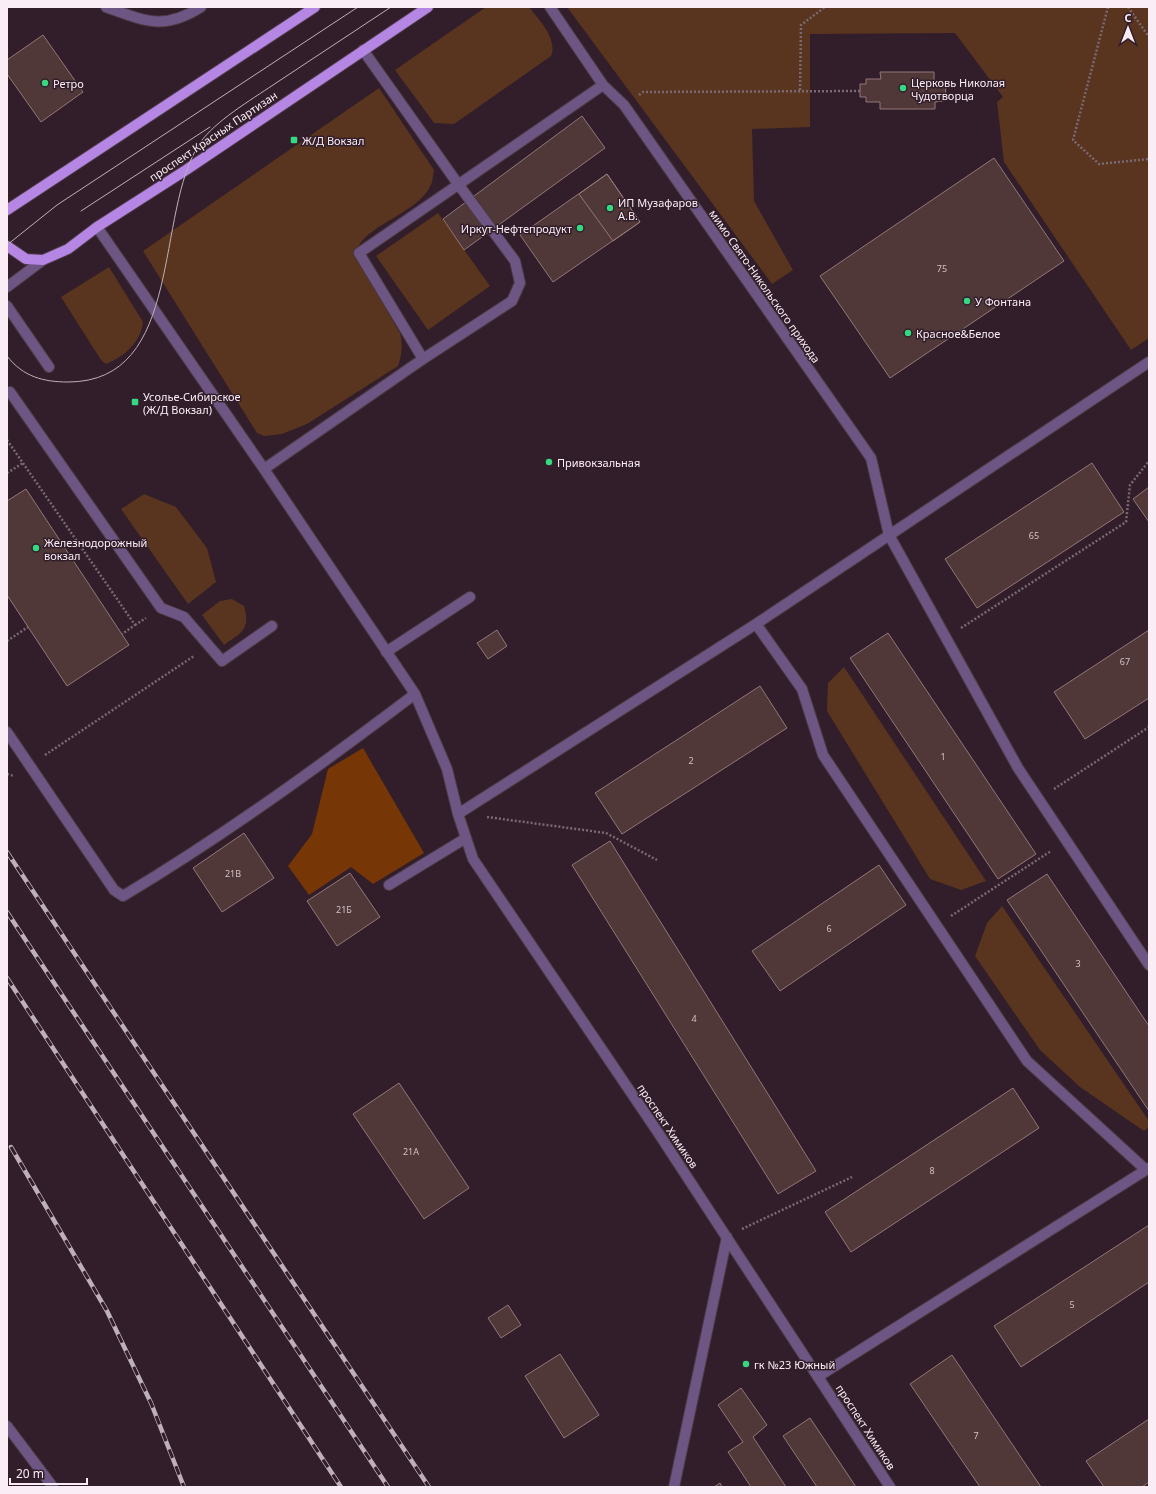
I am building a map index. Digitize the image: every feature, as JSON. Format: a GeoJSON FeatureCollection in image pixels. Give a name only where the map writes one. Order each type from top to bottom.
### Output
{"type":"FeatureCollection","features":[{"type":"Feature","properties":{"kind":"main road"},"geometry":{"type":"LineString","coordinates":[[7,210],[315,7]]}},
{"type":"Feature","properties":{"kind":"main road","name":"проспект Красных Партизан"},"geometry":{"type":"LineString","coordinates":[[43,260],[68,249],[97,227],[193,165],[428,7]]}},
{"type":"Feature","properties":{"kind":"main road"},"geometry":{"type":"LineString","coordinates":[[7,246],[26,259],[43,260]]}},
{"type":"Feature","properties":{"kind":"street"},"geometry":{"type":"LineString","coordinates":[[106,7],[136,18],[166,22],[184,18],[201,7]]}},
{"type":"Feature","properties":{"kind":"street","name":"мимо Свято-Никольского прихода"},"geometry":{"type":"LineString","coordinates":[[550,7],[603,85],[624,105],[871,458],[889,535],[1014,761],[1149,965]]}},
{"type":"Feature","properties":{"kind":"street"},"geometry":{"type":"LineString","coordinates":[[264,469],[423,359],[512,301],[520,283],[515,261],[458,184],[363,50]]}},
{"type":"Feature","properties":{"kind":"street"},"geometry":{"type":"LineString","coordinates":[[423,359],[359,253],[603,85]]}},
{"type":"Feature","properties":{"kind":"street","name":"проспект Химиков"},"geometry":{"type":"LineString","coordinates":[[97,227],[264,469],[415,694],[447,769],[458,814],[473,859],[727,1237],[890,1487]]}},
{"type":"Feature","properties":{"kind":"street"},"geometry":{"type":"LineString","coordinates":[[7,287],[43,260]]}},
{"type":"Feature","properties":{"kind":"street"},"geometry":{"type":"LineString","coordinates":[[7,306],[49,367]]}},
{"type":"Feature","properties":{"kind":"street"},"geometry":{"type":"LineString","coordinates":[[458,814],[756,624],[1149,362]]}},
{"type":"Feature","properties":{"kind":"street"},"geometry":{"type":"LineString","coordinates":[[10,392],[161,608],[184,617],[222,661],[272,626]]}},
{"type":"Feature","properties":{"kind":"street"},"geometry":{"type":"LineString","coordinates":[[386,652],[470,597]]}},
{"type":"Feature","properties":{"kind":"street"},"geometry":{"type":"LineString","coordinates":[[756,624],[802,689],[823,755],[1027,1061],[1148,1169],[819,1376]]}},
{"type":"Feature","properties":{"kind":"street"},"geometry":{"type":"LineString","coordinates":[[7,732],[114,890],[123,896],[247,817],[415,694]]}},
{"type":"Feature","properties":{"kind":"street"},"geometry":{"type":"LineString","coordinates":[[389,885],[466,838]]}},
{"type":"Feature","properties":{"kind":"street"},"geometry":{"type":"LineString","coordinates":[[674,1487],[727,1237]]}},
{"type":"Feature","properties":{"kind":"street"},"geometry":{"type":"LineString","coordinates":[[7,1426],[53,1487]]}},
{"type":"Feature","properties":{"kind":"path"},"geometry":{"type":"LineString","coordinates":[[800,90],[801,26],[825,7]]}},
{"type":"Feature","properties":{"kind":"path"},"geometry":{"type":"LineString","coordinates":[[1108,7],[1073,140],[1099,164],[1149,159]]}},
{"type":"Feature","properties":{"kind":"path"},"geometry":{"type":"LineString","coordinates":[[1128,7],[1149,37]]}},
{"type":"Feature","properties":{"kind":"path"},"geometry":{"type":"LineString","coordinates":[[624,105],[643,92],[800,90],[860,91]]}},
{"type":"Feature","properties":{"kind":"path"},"geometry":{"type":"LineString","coordinates":[[7,440],[135,625],[122,634]]}},
{"type":"Feature","properties":{"kind":"path"},"geometry":{"type":"LineString","coordinates":[[946,638],[1126,522],[1130,485],[1149,461]]}},
{"type":"Feature","properties":{"kind":"path"},"geometry":{"type":"LineString","coordinates":[[7,473],[23,463]]}},
{"type":"Feature","properties":{"kind":"path"},"geometry":{"type":"LineString","coordinates":[[7,641],[28,627]]}},
{"type":"Feature","properties":{"kind":"path"},"geometry":{"type":"LineString","coordinates":[[64,743],[209,646]]}},
{"type":"Feature","properties":{"kind":"path"},"geometry":{"type":"LineString","coordinates":[[1039,799],[1149,727]]}},
{"type":"Feature","properties":{"kind":"path"},"geometry":{"type":"LineString","coordinates":[[458,814],[606,833],[657,860]]}},
{"type":"Feature","properties":{"kind":"path"},"geometry":{"type":"LineString","coordinates":[[938,926],[1066,841]]}},
{"type":"Feature","properties":{"kind":"path"},"geometry":{"type":"LineString","coordinates":[[727,1237],[852,1176]]}},
{"type":"Feature","properties":{"kind":"shaded area"},"geometry":{"type":"Polygon","coordinates":[[[486,7],[529,7],[550,36],[552,43],[551,56],[454,124],[434,123],[395,70],[486,7]]]}},
{"type":"Feature","properties":{"kind":"shaded area"},"geometry":{"type":"Polygon","coordinates":[[[567,7],[1149,7],[1149,338],[1131,350],[1004,162],[997,102],[1003,97],[955,33],[810,34],[810,127],[752,129],[754,201],[793,270],[772,284],[567,7]]]}},
{"type":"Feature","properties":{"kind":"shaded area"},"geometry":{"type":"Polygon","coordinates":[[[379,88],[434,170],[432,182],[426,193],[405,211],[370,234],[362,242],[357,252],[359,263],[400,333],[402,350],[398,366],[307,424],[282,434],[264,436],[257,433],[143,251],[379,88]]]}},
{"type":"Feature","properties":{"kind":"shaded area"},"geometry":{"type":"Polygon","coordinates":[[[438,213],[490,286],[428,330],[376,256],[438,213]]]}},
{"type":"Feature","properties":{"kind":"shaded area"},"geometry":{"type":"Polygon","coordinates":[[[109,267],[143,322],[139,336],[130,348],[113,361],[106,364],[101,360],[61,297],[109,267]]]}},
{"type":"Feature","properties":{"kind":"shaded area"},"geometry":{"type":"Polygon","coordinates":[[[144,494],[176,507],[207,548],[216,582],[188,604],[121,509],[144,494]]]}},
{"type":"Feature","properties":{"kind":"shaded area"},"geometry":{"type":"Polygon","coordinates":[[[232,599],[244,606],[246,621],[240,634],[224,645],[202,615],[220,601],[232,599]]]}},
{"type":"Feature","properties":{"kind":"shaded area"},"geometry":{"type":"Polygon","coordinates":[[[844,667],[986,881],[961,890],[930,879],[827,711],[828,683],[844,667]]]}},
{"type":"Feature","properties":{"kind":"shaded area"},"geometry":{"type":"Polygon","coordinates":[[[363,748],[424,853],[373,884],[351,867],[309,895],[288,866],[312,834],[328,769],[363,748]]]}},
{"type":"Feature","properties":{"kind":"shaded area"},"geometry":{"type":"Polygon","coordinates":[[[1002,906],[1149,1121],[1149,1127],[1144,1131],[1080,1087],[1040,1050],[975,956],[987,923],[1002,906]]]}},
{"type":"Feature","properties":{"kind":"building","name":"Ретро"},"geometry":{"type":"Polygon","coordinates":[[[43,35],[83,92],[41,122],[7,74],[7,60],[43,35]]]}},
{"type":"Feature","properties":{"kind":"building","name":"Церковь Николая Чудотворца"},"geometry":{"type":"Polygon","coordinates":[[[880,72],[934,72],[934,81],[940,81],[946,86],[945,98],[943,101],[935,102],[935,109],[880,109],[880,102],[866,102],[866,97],[860,97],[860,84],[866,84],[866,79],[881,79],[880,72]]]}},
{"type":"Feature","properties":{"kind":"building"},"geometry":{"type":"Polygon","coordinates":[[[582,116],[605,148],[464,250],[443,219],[582,116]]]}},
{"type":"Feature","properties":{"kind":"building"},"geometry":{"type":"Polygon","coordinates":[[[994,158],[1064,261],[890,378],[820,276],[994,158]]]}},
{"type":"Feature","properties":{"kind":"building","name":"ИП Музафаров А.В."},"geometry":{"type":"Polygon","coordinates":[[[607,174],[640,222],[613,241],[579,194],[607,174]]]}},
{"type":"Feature","properties":{"kind":"building","name":"Иркут-Нефтепродукт"},"geometry":{"type":"Polygon","coordinates":[[[607,174],[640,222],[553,282],[520,235],[607,174]]]}},
{"type":"Feature","properties":{"kind":"building"},"geometry":{"type":"Polygon","coordinates":[[[1092,463],[1124,512],[977,608],[945,559],[1092,463]]]}},
{"type":"Feature","properties":{"kind":"building"},"geometry":{"type":"Polygon","coordinates":[[[1149,487],[1149,522],[1133,499],[1149,487]]]}},
{"type":"Feature","properties":{"kind":"building","name":"Железнодорожный вокзал"},"geometry":{"type":"Polygon","coordinates":[[[26,489],[129,645],[67,686],[7,595],[7,501],[26,489]]]}},
{"type":"Feature","properties":{"kind":"building"},"geometry":{"type":"Polygon","coordinates":[[[497,630],[507,646],[488,659],[477,643],[497,630]]]}},
{"type":"Feature","properties":{"kind":"building"},"geometry":{"type":"Polygon","coordinates":[[[1149,630],[1149,698],[1085,739],[1054,692],[1149,630]]]}},
{"type":"Feature","properties":{"kind":"building"},"geometry":{"type":"Polygon","coordinates":[[[888,633],[1036,854],[998,879],[850,658],[888,633]]]}},
{"type":"Feature","properties":{"kind":"building"},"geometry":{"type":"Polygon","coordinates":[[[760,686],[787,728],[622,834],[595,793],[760,686]]]}},
{"type":"Feature","properties":{"kind":"building"},"geometry":{"type":"Polygon","coordinates":[[[244,833],[274,878],[222,912],[193,868],[244,833]]]}},
{"type":"Feature","properties":{"kind":"building"},"geometry":{"type":"Polygon","coordinates":[[[610,841],[816,1171],[778,1194],[572,865],[610,841]]]}},
{"type":"Feature","properties":{"kind":"building"},"geometry":{"type":"Polygon","coordinates":[[[879,865],[906,905],[780,991],[752,951],[879,865]]]}},
{"type":"Feature","properties":{"kind":"building"},"geometry":{"type":"Polygon","coordinates":[[[350,873],[380,917],[337,946],[307,901],[350,873]]]}},
{"type":"Feature","properties":{"kind":"building"},"geometry":{"type":"Polygon","coordinates":[[[1047,874],[1149,1026],[1149,1111],[1007,900],[1047,874]]]}},
{"type":"Feature","properties":{"kind":"building"},"geometry":{"type":"Polygon","coordinates":[[[399,1083],[469,1188],[424,1219],[353,1114],[399,1083]]]}},
{"type":"Feature","properties":{"kind":"building"},"geometry":{"type":"Polygon","coordinates":[[[1013,1088],[1039,1128],[851,1252],[825,1212],[1013,1088]]]}},
{"type":"Feature","properties":{"kind":"building"},"geometry":{"type":"Polygon","coordinates":[[[1149,1225],[1149,1282],[1021,1367],[994,1326],[1149,1225]]]}},
{"type":"Feature","properties":{"kind":"building"},"geometry":{"type":"Polygon","coordinates":[[[508,1305],[521,1325],[501,1338],[488,1318],[508,1305]]]}},
{"type":"Feature","properties":{"kind":"building"},"geometry":{"type":"Polygon","coordinates":[[[560,1354],[599,1415],[564,1438],[525,1376],[560,1354]]]}},
{"type":"Feature","properties":{"kind":"building"},"geometry":{"type":"Polygon","coordinates":[[[952,1355],[1041,1487],[980,1487],[910,1384],[952,1355]]]}},
{"type":"Feature","properties":{"kind":"building"},"geometry":{"type":"Polygon","coordinates":[[[741,1388],[767,1425],[753,1437],[786,1487],[751,1487],[728,1452],[743,1442],[718,1405],[741,1388]]]}},
{"type":"Feature","properties":{"kind":"building"},"geometry":{"type":"Polygon","coordinates":[[[810,1418],[856,1487],[817,1487],[783,1436],[810,1418]]]}},
{"type":"Feature","properties":{"kind":"building"},"geometry":{"type":"Polygon","coordinates":[[[1149,1419],[1149,1482],[1142,1487],[1104,1487],[1086,1461],[1149,1419]]]}},
{"type":"Feature","properties":{"kind":"building"},"geometry":{"type":"Polygon","coordinates":[[[720,1483],[722,1487],[714,1487],[720,1483]]]}},
{"type":"Feature","properties":{"kind":"tram line"},"geometry":{"type":"LineString","coordinates":[[7,245],[57,205],[358,7]]}},
{"type":"Feature","properties":{"kind":"tram line"},"geometry":{"type":"LineString","coordinates":[[7,356],[20,369],[34,377],[51,381],[68,382],[105,375],[132,354],[149,324],[161,288],[176,209],[186,173],[200,143],[215,127],[234,111],[391,7]]}},
{"type":"Feature","properties":{"kind":"tram line"},"geometry":{"type":"LineString","coordinates":[[81,211],[210,127]]}},
{"type":"Feature","properties":{"kind":"railway"},"geometry":{"type":"LineString","coordinates":[[7,852],[429,1487]]}},
{"type":"Feature","properties":{"kind":"railway"},"geometry":{"type":"LineString","coordinates":[[7,912],[388,1487]]}},
{"type":"Feature","properties":{"kind":"railway"},"geometry":{"type":"LineString","coordinates":[[7,978],[341,1487]]}},
{"type":"Feature","properties":{"kind":"railway"},"geometry":{"type":"LineString","coordinates":[[11,1147],[107,1311],[151,1403],[184,1487]]}},
{"type":"Feature","properties":{"kind":"place","name":"Ретро"},"geometry":{"type":"Point","coordinates":[45,83]}},
{"type":"Feature","properties":{"kind":"place","name":"Церковь Николая Чудотворца"},"geometry":{"type":"Point","coordinates":[903,88]}},
{"type":"Feature","properties":{"kind":"place","name":"Ж/Д Вокзал"},"geometry":{"type":"Point","coordinates":[294,140]}},
{"type":"Feature","properties":{"kind":"place","name":"ИП Музафаров А.В."},"geometry":{"type":"Point","coordinates":[610,208]}},
{"type":"Feature","properties":{"kind":"place","name":"Иркут-Нефтепродукт"},"geometry":{"type":"Point","coordinates":[580,228]}},
{"type":"Feature","properties":{"kind":"place","name":"У Фонтана"},"geometry":{"type":"Point","coordinates":[967,301]}},
{"type":"Feature","properties":{"kind":"place","name":"Красное&Белое"},"geometry":{"type":"Point","coordinates":[908,333]}},
{"type":"Feature","properties":{"kind":"place","name":"Усолье-Сибирское (Ж/Д Вокзал)"},"geometry":{"type":"Point","coordinates":[135,402]}},
{"type":"Feature","properties":{"kind":"place","name":"Привокзальная"},"geometry":{"type":"Point","coordinates":[549,462]}},
{"type":"Feature","properties":{"kind":"place","name":"Железнодорожный вокзал"},"geometry":{"type":"Point","coordinates":[36,548]}},
{"type":"Feature","properties":{"kind":"place","name":"гк №23 Южный"},"geometry":{"type":"Point","coordinates":[746,1364]}}]}
